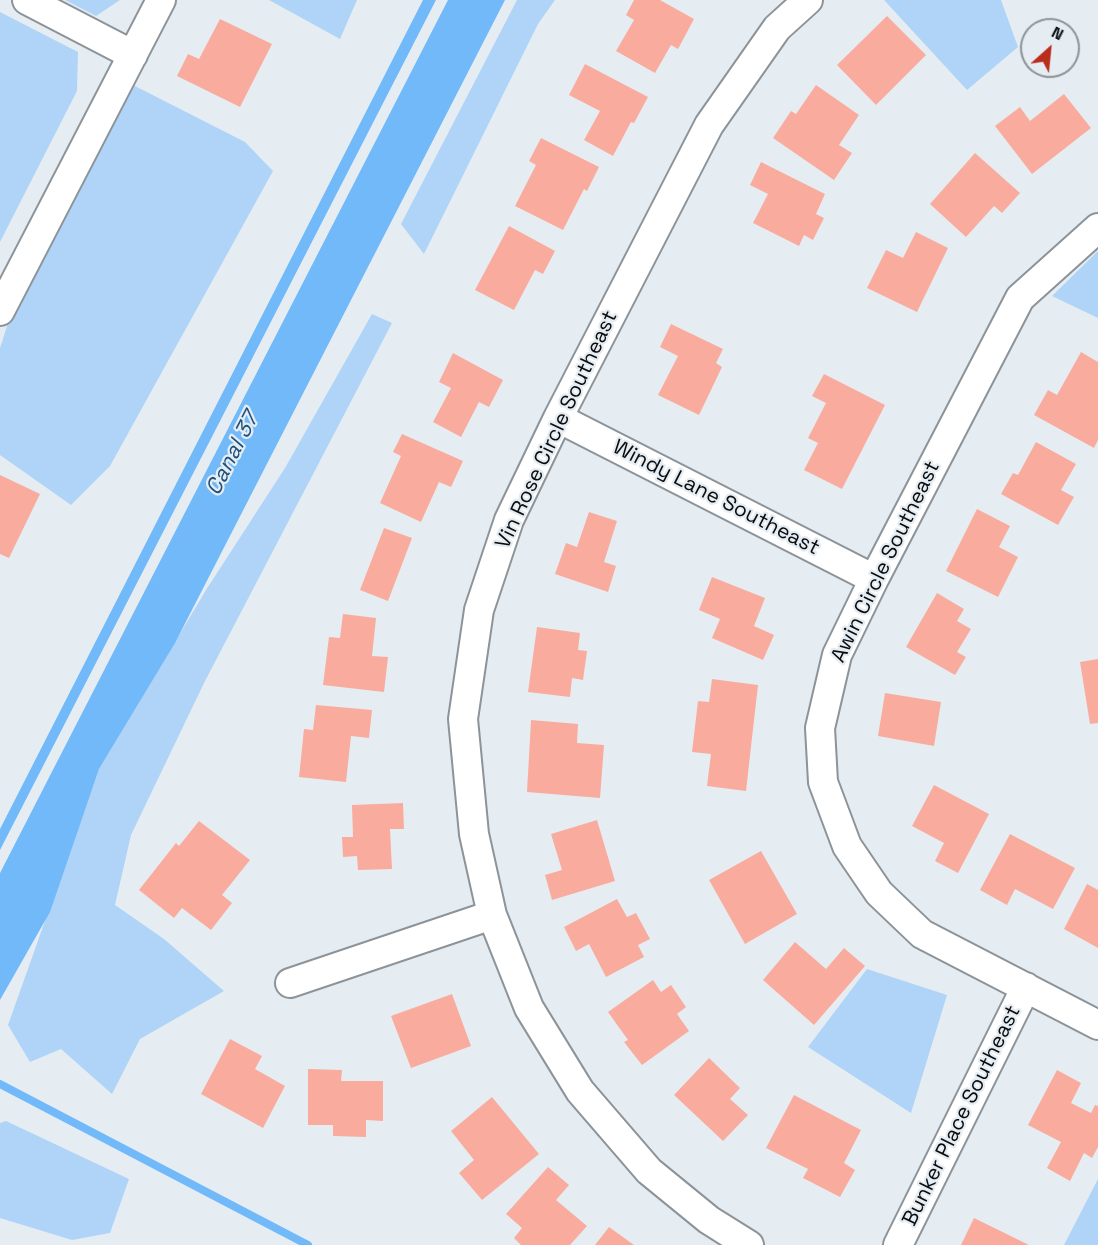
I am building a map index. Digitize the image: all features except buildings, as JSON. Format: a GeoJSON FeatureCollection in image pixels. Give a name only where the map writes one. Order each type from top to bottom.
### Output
{"type":"FeatureCollection","features":[{"type":"Feature","properties":{"kind":"street"},"geometry":{"type":"LineString","coordinates":[[27,0],[133,55]]}},
{"type":"Feature","properties":{"kind":"street"},"geometry":{"type":"LineString","coordinates":[[0,311],[161,0]]}},
{"type":"Feature","properties":{"kind":"street","name":"Vin Rose Circle Southeast"},"geometry":{"type":"LineString","coordinates":[[749,1245],[710,1220],[649,1170],[580,1091],[529,1008],[492,915],[474,834],[464,719],[478,610],[509,520],[558,418],[709,125],[777,28],[808,0]]}},
{"type":"Feature","properties":{"kind":"street","name":"Awin Circle Southeast"},"geometry":{"type":"LineString","coordinates":[[1098,228],[1020,298],[837,655],[820,728],[823,782],[847,846],[879,893],[922,934],[1098,1025]]}},
{"type":"Feature","properties":{"kind":"street","name":"Windy Lane Southeast"},"geometry":{"type":"LineString","coordinates":[[558,418],[874,579]]}},
{"type":"Feature","properties":{"kind":"street"},"geometry":{"type":"LineString","coordinates":[[290,983],[492,915]]}},
{"type":"Feature","properties":{"kind":"street","name":"Bunker Place Southeast"},"geometry":{"type":"LineString","coordinates":[[898,1245],[1026,987]]}},
{"type":"Feature","properties":{"kind":"shaded area"},"geometry":{"type":"Polygon","coordinates":[[[65,0],[120,0],[96,16],[65,0]]]}},
{"type":"Feature","properties":{"kind":"shaded area"},"geometry":{"type":"Polygon","coordinates":[[[269,0],[357,0],[340,39],[269,0]]]}},
{"type":"Feature","properties":{"kind":"shaded area"},"geometry":{"type":"Polygon","coordinates":[[[517,0],[555,0],[538,24],[424,254],[401,224],[517,0]]]}},
{"type":"Feature","properties":{"kind":"shaded area"},"geometry":{"type":"Polygon","coordinates":[[[884,0],[1001,0],[1018,47],[967,90],[884,0]]]}},
{"type":"Feature","properties":{"kind":"shaded area"},"geometry":{"type":"Polygon","coordinates":[[[0,12],[78,52],[77,91],[0,242],[0,12]]]}},
{"type":"Feature","properties":{"kind":"shaded area"},"geometry":{"type":"Polygon","coordinates":[[[131,84],[245,142],[273,171],[110,466],[71,505],[0,455],[0,348],[9,320],[131,84]]]}},
{"type":"Feature","properties":{"kind":"shaded area"},"geometry":{"type":"Polygon","coordinates":[[[1098,251],[1098,318],[1052,296],[1098,251]]]}},
{"type":"Feature","properties":{"kind":"shaded area"},"geometry":{"type":"Polygon","coordinates":[[[372,314],[392,323],[205,681],[131,835],[115,905],[164,939],[224,991],[140,1039],[112,1094],[61,1049],[30,1062],[8,1025],[99,769],[206,590],[285,468],[372,314]]]}},
{"type":"Feature","properties":{"kind":"shaded area"},"geometry":{"type":"Polygon","coordinates":[[[867,969],[947,995],[911,1113],[808,1047],[867,969]]]}},
{"type":"Feature","properties":{"kind":"shaded area"},"geometry":{"type":"Polygon","coordinates":[[[6,1121],[129,1179],[110,1233],[72,1240],[0,1218],[0,1123],[6,1121]]]}},
{"type":"Feature","properties":{"kind":"shaded area"},"geometry":{"type":"Polygon","coordinates":[[[1098,1179],[1098,1245],[1064,1245],[1098,1179]]]}},
{"type":"Feature","properties":{"kind":"water"},"geometry":{"type":"Polygon","coordinates":[[[423,0],[436,0],[0,850],[0,829],[423,0]]]}},
{"type":"Feature","properties":{"kind":"water","name":"Canal 37"},"geometry":{"type":"Polygon","coordinates":[[[448,0],[505,0],[175,643],[99,769],[50,912],[0,1000],[0,873],[448,0]]]}},
{"type":"Feature","properties":{"kind":"waterway"},"geometry":{"type":"LineString","coordinates":[[0,1084],[308,1245]]}}]}
